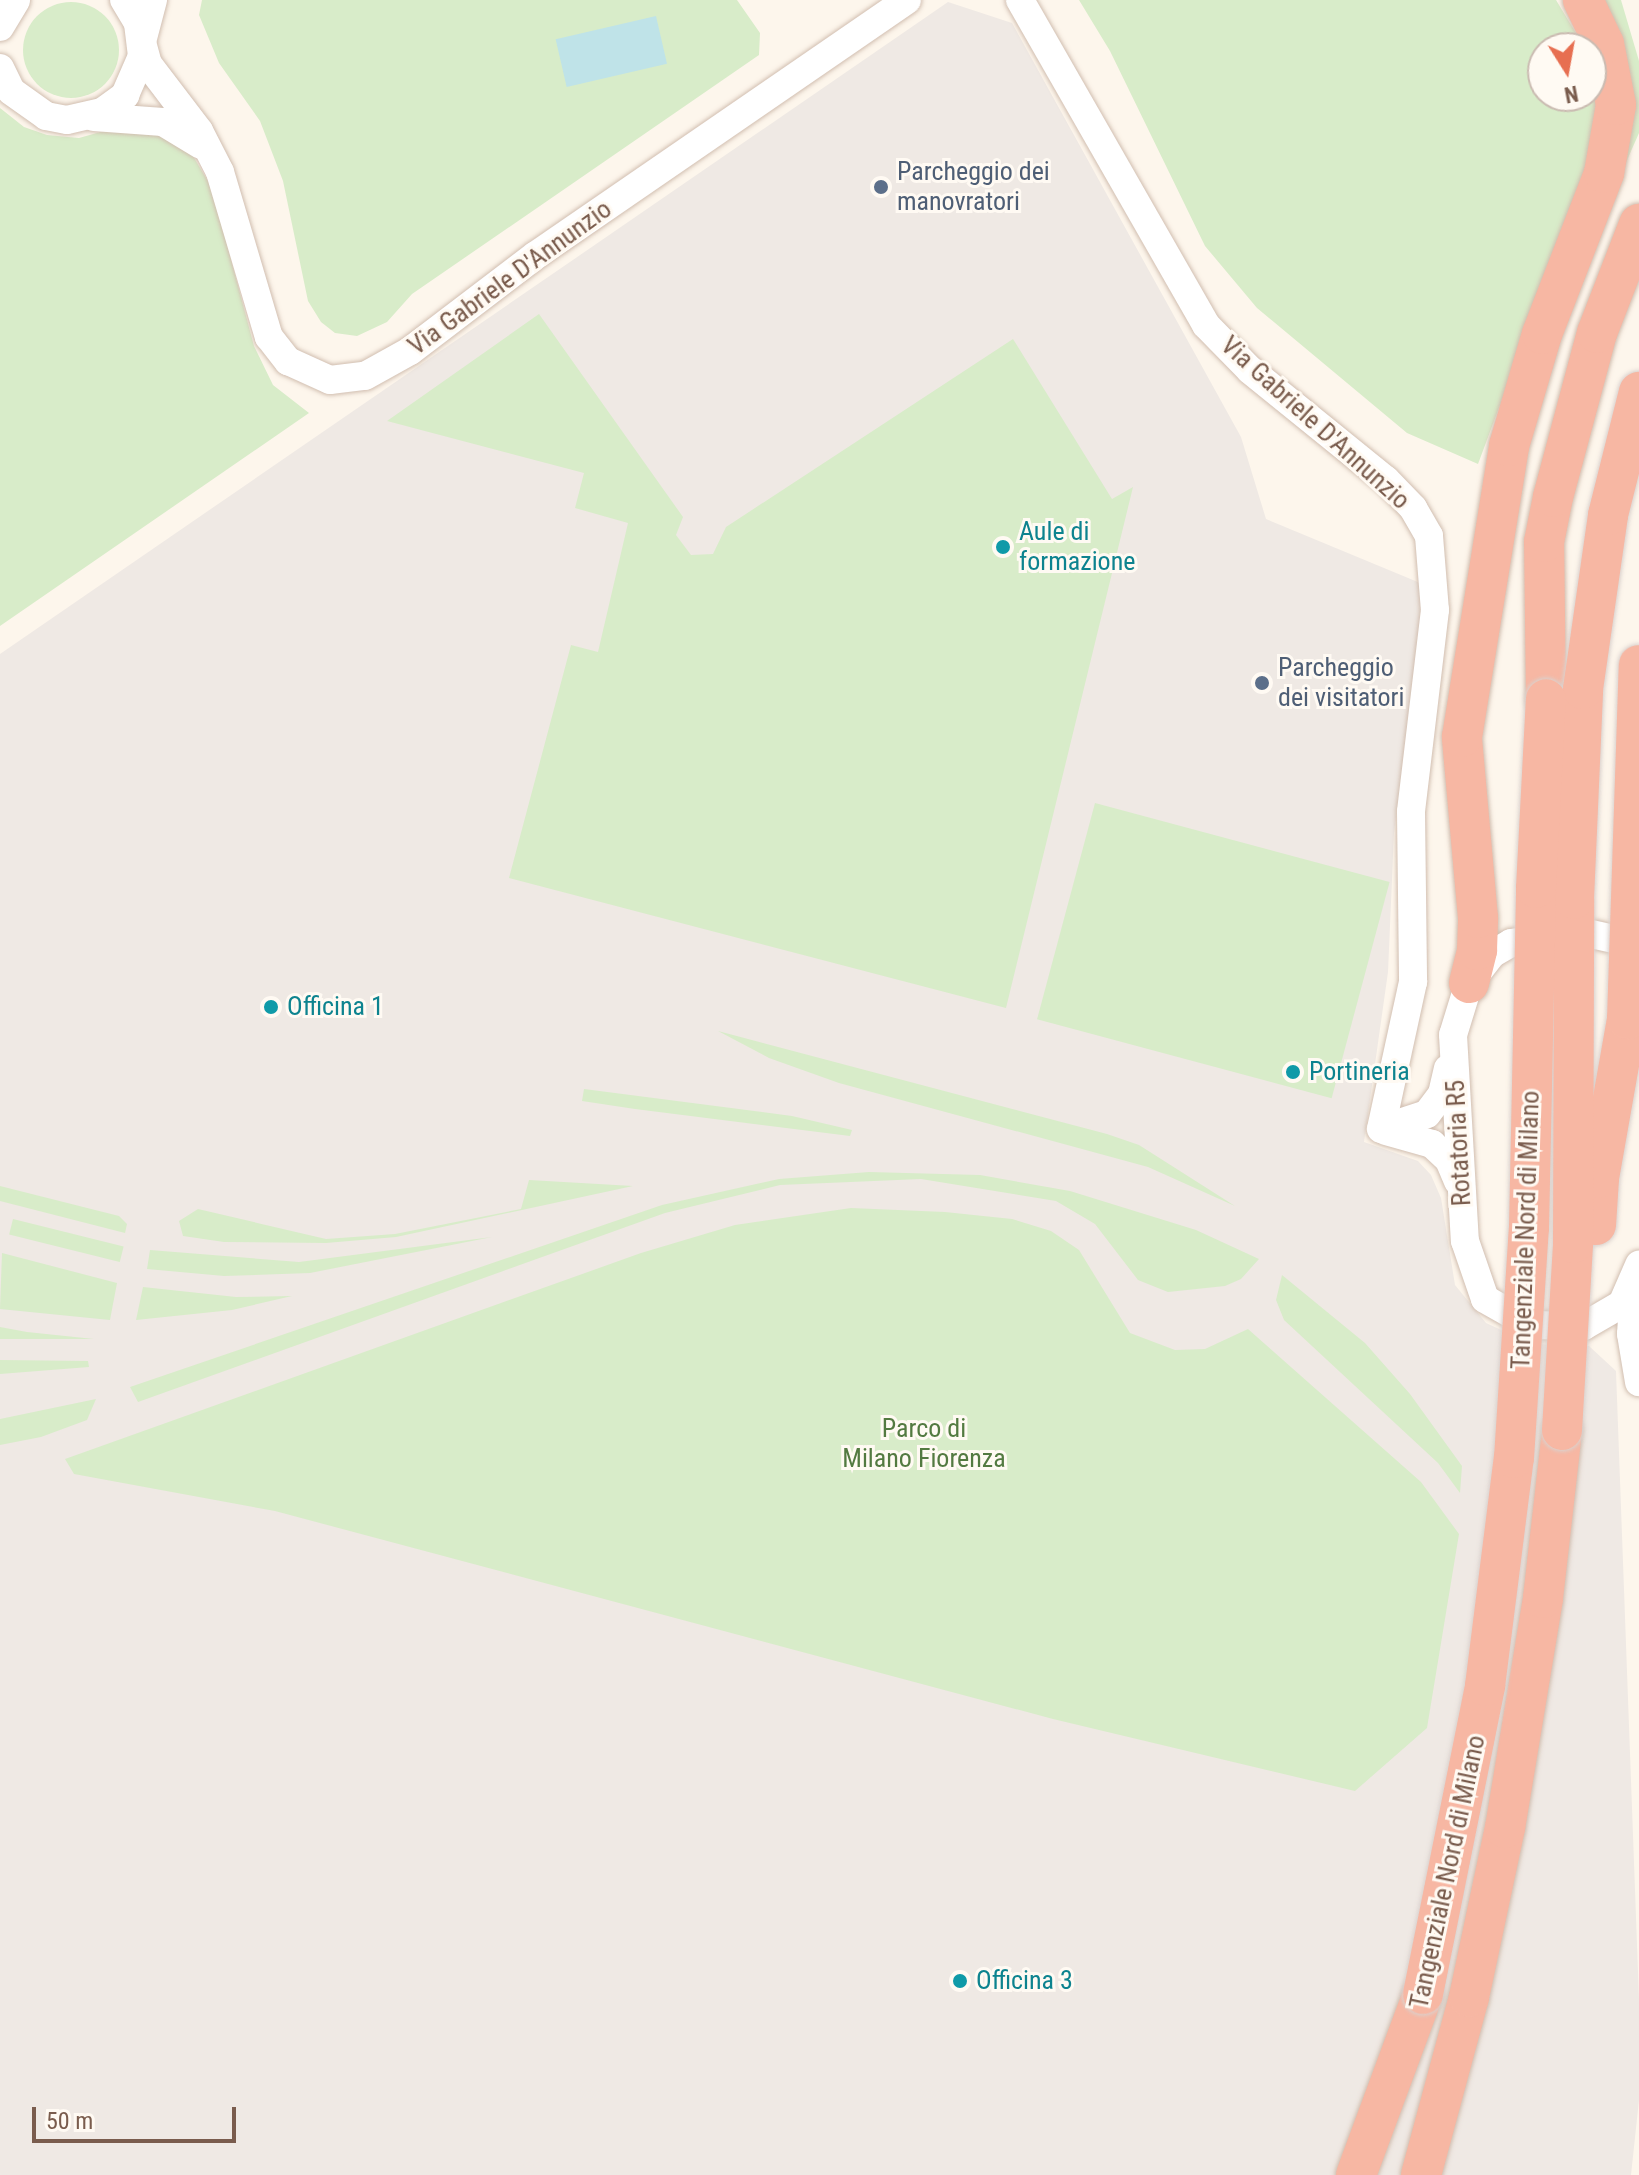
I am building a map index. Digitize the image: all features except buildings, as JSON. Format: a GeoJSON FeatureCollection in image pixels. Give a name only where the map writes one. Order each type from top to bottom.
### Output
{"type":"FeatureCollection","features":[{"type":"Feature","properties":{"kind":"highway"},"geometry":{"type":"LineString","coordinates":[[1469,983],[1477,950],[1478,918],[1462,737],[1507,461],[1542,334],[1604,173],[1616,105],[1604,44],[1583,0]]}},
{"type":"Feature","properties":{"kind":"highway"},"geometry":{"type":"LineString","coordinates":[[1546,699],[1547,527],[1564,444],[1597,333],[1639,224]]}},
{"type":"Feature","properties":{"kind":"highway","name":"Tangenziale Nord di Milano"},"geometry":{"type":"LineString","coordinates":[[1379,2175],[1423,1994],[1485,1686],[1514,1458],[1529,1228],[1536,874],[1546,699],[1580,480],[1605,380],[1639,283]]}},
{"type":"Feature","properties":{"kind":"highway","name":"Tangenziale Nord di Milano"},"geometry":{"type":"LineString","coordinates":[[1421,2175],[1452,2062],[1505,1828],[1543,1598],[1562,1430],[1573,1243],[1574,899],[1582,702],[1602,544],[1639,392]]}},
{"type":"Feature","properties":{"kind":"highway"},"geometry":{"type":"LineString","coordinates":[[1562,1430],[1595,1268],[1599,1178],[1624,1049],[1639,665]]}},
{"type":"Feature","properties":{"kind":"highway"},"geometry":{"type":"LineString","coordinates":[[1356,2175],[1423,1994]]}},
{"type":"Feature","properties":{"kind":"highway"},"geometry":{"type":"LineString","coordinates":[[1438,2175],[1452,2062]]}},
{"type":"Feature","properties":{"kind":"street"},"geometry":{"type":"LineString","coordinates":[[0,27],[16,0]]}},
{"type":"Feature","properties":{"kind":"street","name":"Via Gabriele D'Annunzio"},"geometry":{"type":"LineString","coordinates":[[124,0],[156,78],[209,150],[232,201],[269,337],[288,361],[307,373],[349,380],[410,351],[536,255],[907,0]]}},
{"type":"Feature","properties":{"kind":"street"},"geometry":{"type":"LineString","coordinates":[[89,117],[125,95],[139,70],[142,42],[153,0]]}},
{"type":"Feature","properties":{"kind":"street","name":"Via Gabriele D'Annunzio"},"geometry":{"type":"LineString","coordinates":[[1020,0],[1206,325],[1259,378],[1386,480],[1413,508],[1429,536],[1435,610],[1411,812],[1413,982],[1381,1129]]}},
{"type":"Feature","properties":{"kind":"street"},"geometry":{"type":"LineString","coordinates":[[0,68],[27,106],[67,120],[89,117],[163,122],[209,150]]}},
{"type":"Feature","properties":{"kind":"street","name":"Rotatoria R5"},"geometry":{"type":"LineString","coordinates":[[1584,1326],[1531,1325],[1511,1319],[1485,1299],[1468,1261],[1461,1193],[1453,1035],[1469,983],[1492,954],[1531,937],[1582,932],[1623,941],[1639,952]]}},
{"type":"Feature","properties":{"kind":"street"},"geometry":{"type":"LineString","coordinates":[[1381,1129],[1417,1120],[1435,1105],[1446,1082],[1453,1035]]}},
{"type":"Feature","properties":{"kind":"street"},"geometry":{"type":"LineString","coordinates":[[1381,1129],[1441,1150],[1461,1193]]}},
{"type":"Feature","properties":{"kind":"street"},"geometry":{"type":"LineString","coordinates":[[1584,1326],[1622,1304],[1637,1272]]}},
{"type":"Feature","properties":{"kind":"street"},"geometry":{"type":"LineString","coordinates":[[1637,1272],[1630,1316],[1639,1382]]}},
{"type":"Feature","properties":{"kind":"street"},"geometry":{"type":"LineString","coordinates":[[1584,1326],[1610,1340],[1639,1401]]}},
{"type":"Feature","properties":{"kind":"shaded area"},"geometry":{"type":"Polygon","coordinates":[[[948,2],[1012,23],[1241,437],[1266,519],[1425,585],[1394,833],[1388,972],[1364,1142],[1418,1161],[1431,1175],[1441,1198],[1455,1285],[1486,1323],[1532,1344],[1589,1346],[1616,1371],[1639,1999],[1639,2100],[1631,2175],[0,2175],[0,654],[948,2]]]}},
{"type":"Feature","properties":{"kind":"green space"},"geometry":{"type":"Polygon","coordinates":[[[202,0],[737,0],[760,33],[759,55],[412,294],[387,322],[357,336],[335,333],[321,322],[308,301],[283,181],[260,121],[219,63],[199,15],[202,0]]]}},
{"type":"Feature","properties":{"kind":"green space"},"geometry":{"type":"Polygon","coordinates":[[[1079,0],[1556,0],[1575,32],[1527,32],[1527,112],[1597,112],[1585,177],[1478,464],[1407,433],[1257,308],[1205,246],[1110,51],[1079,0]]]}},
{"type":"Feature","properties":{"kind":"green space"},"geometry":{"type":"Polygon","coordinates":[[[1599,0],[1621,0],[1639,61],[1639,133],[1624,167],[1607,53],[1607,32],[1604,32],[1599,0]]]}},
{"type":"Feature","properties":{"kind":"green space"},"geometry":{"type":"Polygon","coordinates":[[[71,2],[89,6],[105,16],[115,32],[119,50],[115,68],[105,84],[89,94],[71,98],[53,94],[37,84],[27,68],[23,50],[27,32],[37,16],[53,6],[71,2]]]}},
{"type":"Feature","properties":{"kind":"green space"},"geometry":{"type":"Polygon","coordinates":[[[0,108],[24,127],[47,135],[79,138],[118,127],[153,129],[190,151],[212,188],[254,346],[273,385],[309,413],[0,626],[0,108]]]}},
{"type":"Feature","properties":{"kind":"green space"},"geometry":{"type":"Polygon","coordinates":[[[539,314],[683,517],[676,535],[691,555],[713,554],[726,527],[1013,339],[1112,499],[1133,487],[1006,1008],[509,878],[571,645],[598,652],[628,523],[575,508],[584,473],[387,421],[539,314]]]}},
{"type":"Feature","properties":{"kind":"green space"},"geometry":{"type":"Polygon","coordinates":[[[1095,803],[1390,882],[1332,1098],[1037,1019],[1095,803]]]}},
{"type":"Feature","properties":{"kind":"green space"},"geometry":{"type":"Polygon","coordinates":[[[718,1031],[1107,1134],[1139,1145],[1235,1206],[1148,1167],[839,1083],[769,1058],[718,1031]]]}},
{"type":"Feature","properties":{"kind":"green space"},"geometry":{"type":"Polygon","coordinates":[[[584,1089],[792,1116],[852,1130],[850,1136],[582,1101],[584,1089]]]}},
{"type":"Feature","properties":{"kind":"green space"},"geometry":{"type":"Polygon","coordinates":[[[869,1172],[980,1175],[1070,1191],[1196,1230],[1259,1259],[1241,1279],[1225,1286],[1168,1292],[1138,1280],[1095,1224],[1056,1201],[921,1179],[780,1185],[665,1213],[138,1402],[130,1387],[662,1205],[779,1179],[869,1172]]]}},
{"type":"Feature","properties":{"kind":"green space"},"geometry":{"type":"Polygon","coordinates":[[[529,1180],[633,1186],[396,1237],[326,1243],[224,1242],[183,1236],[179,1221],[198,1209],[326,1239],[395,1234],[521,1209],[529,1180]]]}},
{"type":"Feature","properties":{"kind":"green space"},"geometry":{"type":"Polygon","coordinates":[[[0,1186],[119,1216],[127,1224],[125,1233],[0,1201],[0,1186]]]}},
{"type":"Feature","properties":{"kind":"green space","name":"Parco di Milano Fiorenza"},"geometry":{"type":"Polygon","coordinates":[[[851,1208],[945,1212],[1012,1219],[1051,1231],[1079,1250],[1130,1333],[1175,1350],[1205,1349],[1248,1329],[1421,1482],[1459,1534],[1427,1728],[1355,1791],[1053,1719],[275,1511],[74,1474],[65,1459],[641,1253],[735,1225],[851,1208]]]}},
{"type":"Feature","properties":{"kind":"green space"},"geometry":{"type":"Polygon","coordinates":[[[13,1219],[124,1247],[120,1262],[9,1235],[13,1219]]]}},
{"type":"Feature","properties":{"kind":"green space"},"geometry":{"type":"Polygon","coordinates":[[[492,1237],[310,1273],[224,1276],[147,1269],[150,1250],[299,1262],[492,1237]]]}},
{"type":"Feature","properties":{"kind":"green space"},"geometry":{"type":"Polygon","coordinates":[[[2,1253],[117,1283],[110,1320],[0,1309],[2,1253]]]}},
{"type":"Feature","properties":{"kind":"green space"},"geometry":{"type":"Polygon","coordinates":[[[1282,1275],[1365,1343],[1410,1394],[1462,1466],[1460,1493],[1438,1463],[1284,1320],[1276,1300],[1282,1275]]]}},
{"type":"Feature","properties":{"kind":"green space"},"geometry":{"type":"Polygon","coordinates":[[[143,1287],[236,1297],[292,1296],[232,1310],[136,1320],[143,1287]]]}},
{"type":"Feature","properties":{"kind":"green space"},"geometry":{"type":"Polygon","coordinates":[[[0,1327],[27,1332],[94,1339],[0,1339],[0,1327]]]}},
{"type":"Feature","properties":{"kind":"green space"},"geometry":{"type":"Polygon","coordinates":[[[0,1360],[88,1361],[89,1367],[0,1374],[0,1360]]]}},
{"type":"Feature","properties":{"kind":"green space"},"geometry":{"type":"Polygon","coordinates":[[[96,1399],[87,1420],[41,1437],[0,1445],[0,1419],[96,1399]]]}},
{"type":"Feature","properties":{"kind":"water"},"geometry":{"type":"Polygon","coordinates":[[[656,16],[667,64],[567,87],[556,39],[656,16]]]}},
{"type":"Feature","properties":{"kind":"place","name":"Parcheggio dei manovratori"},"geometry":{"type":"Point","coordinates":[881,187]}},
{"type":"Feature","properties":{"kind":"place","name":"Aule di formazione"},"geometry":{"type":"Point","coordinates":[1003,547]}},
{"type":"Feature","properties":{"kind":"place","name":"Parcheggio dei visitatori"},"geometry":{"type":"Point","coordinates":[1262,683]}},
{"type":"Feature","properties":{"kind":"place","name":"Officina 1"},"geometry":{"type":"Point","coordinates":[271,1007]}},
{"type":"Feature","properties":{"kind":"place","name":"Portineria"},"geometry":{"type":"Point","coordinates":[1293,1072]}},
{"type":"Feature","properties":{"kind":"place","name":"Officina 3"},"geometry":{"type":"Point","coordinates":[960,1981]}}]}
